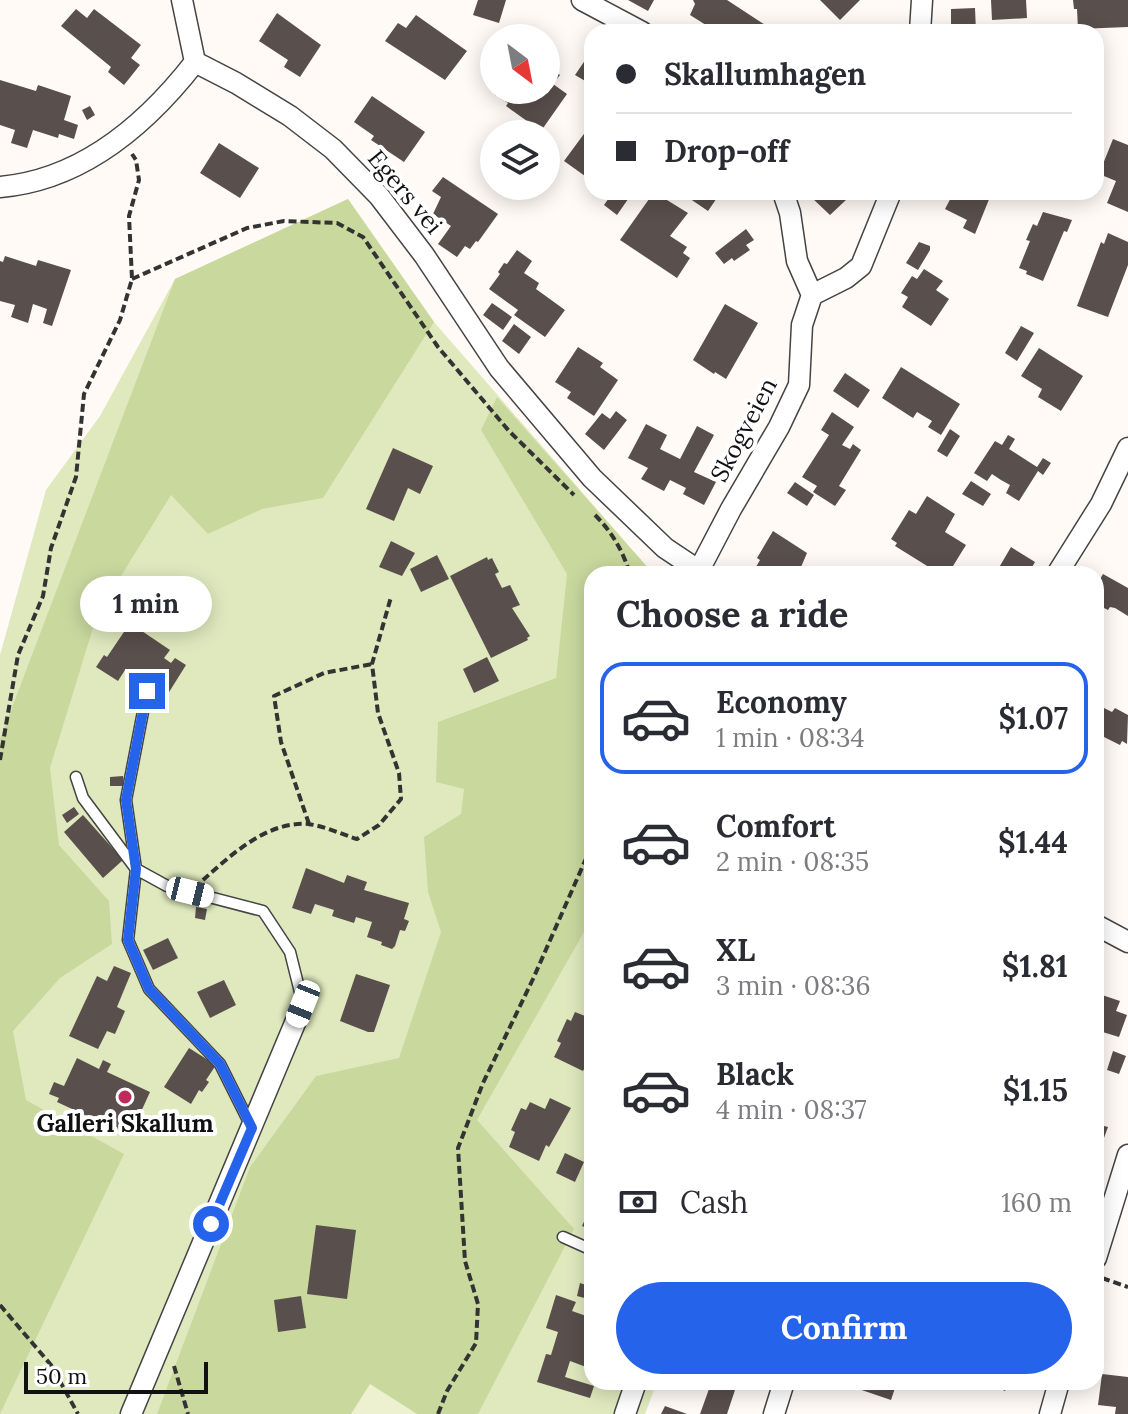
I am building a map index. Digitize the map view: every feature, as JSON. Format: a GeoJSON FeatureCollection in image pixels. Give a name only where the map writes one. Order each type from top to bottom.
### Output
{"type":"FeatureCollection","features":[{"type":"Feature","properties":{"kind":"street"},"geometry":{"type":"LineString","coordinates":[[0,187],[21,185],[76,166],[122,139],[153,111],[195,62],[182,0]]}},
{"type":"Feature","properties":{"kind":"street"},"geometry":{"type":"LineString","coordinates":[[582,0],[627,24]]}},
{"type":"Feature","properties":{"kind":"street"},"geometry":{"type":"LineString","coordinates":[[920,24],[922,0]]}},
{"type":"Feature","properties":{"kind":"street","name":"Egers vei"},"geometry":{"type":"LineString","coordinates":[[195,62],[290,116],[333,149],[388,208],[424,255],[499,368],[592,478],[665,548],[690,566]]}},
{"type":"Feature","properties":{"kind":"street"},"geometry":{"type":"LineString","coordinates":[[786,200],[797,261],[812,295],[846,278],[861,266],[888,200]]}},
{"type":"Feature","properties":{"kind":"street","name":"Skogveien"},"geometry":{"type":"LineString","coordinates":[[701,566],[799,385],[802,325],[812,295]]}},
{"type":"Feature","properties":{"kind":"street"},"geometry":{"type":"LineString","coordinates":[[1062,566],[1101,504],[1128,448]]}},
{"type":"Feature","properties":{"kind":"street"},"geometry":{"type":"LineString","coordinates":[[1104,929],[1128,942]]}},
{"type":"Feature","properties":{"kind":"street"},"geometry":{"type":"LineString","coordinates":[[131,1414],[303,1004]]}},
{"type":"Feature","properties":{"kind":"street"},"geometry":{"type":"LineString","coordinates":[[1104,1232],[1128,1155]]}},
{"type":"Feature","properties":{"kind":"street"},"geometry":{"type":"LineString","coordinates":[[625,1414],[633,1390]]}},
{"type":"Feature","properties":{"kind":"street"},"geometry":{"type":"LineString","coordinates":[[774,1414],[782,1390]]}},
{"type":"Feature","properties":{"kind":"street"},"geometry":{"type":"LineString","coordinates":[[1050,1414],[1057,1390]]}},
{"type":"Feature","properties":{"kind":"lane"},"geometry":{"type":"LineString","coordinates":[[147,691],[126,800],[136,869],[128,940],[149,989],[220,1064],[252,1128]]}},
{"type":"Feature","properties":{"kind":"lane"},"geometry":{"type":"LineString","coordinates":[[76,777],[83,798],[136,869],[167,886],[263,911],[290,952],[303,1004]]}},
{"type":"Feature","properties":{"kind":"lane"},"geometry":{"type":"LineString","coordinates":[[563,1237],[584,1246]]}},
{"type":"Feature","properties":{"kind":"path"},"geometry":{"type":"LineString","coordinates":[[0,760],[18,655],[43,596],[51,548],[76,477],[84,394],[120,320],[132,279],[129,216],[139,180],[136,160],[122,139]]}},
{"type":"Feature","properties":{"kind":"path"},"geometry":{"type":"LineString","coordinates":[[132,279],[247,228],[284,221],[337,223],[363,237],[438,347],[509,431],[574,495]]}},
{"type":"Feature","properties":{"kind":"path"},"geometry":{"type":"LineString","coordinates":[[585,505],[606,526],[624,554],[628,566]]}},
{"type":"Feature","properties":{"kind":"path"},"geometry":{"type":"LineString","coordinates":[[190,892],[239,849],[283,826],[309,824],[357,839],[379,825],[401,799],[399,773],[378,713],[372,664],[391,597]]}},
{"type":"Feature","properties":{"kind":"path"},"geometry":{"type":"LineString","coordinates":[[309,824],[281,742],[274,696],[324,673],[372,664]]}},
{"type":"Feature","properties":{"kind":"path"},"geometry":{"type":"LineString","coordinates":[[438,1414],[447,1391],[476,1343],[478,1304],[465,1261],[458,1148],[483,1083],[584,863]]}},
{"type":"Feature","properties":{"kind":"path"},"geometry":{"type":"LineString","coordinates":[[1104,1279],[1128,1287]]}},
{"type":"Feature","properties":{"kind":"path"},"geometry":{"type":"LineString","coordinates":[[0,1305],[51,1365],[78,1414]]}},
{"type":"Feature","properties":{"kind":"path"},"geometry":{"type":"LineString","coordinates":[[165,1333],[188,1414]]}},
{"type":"Feature","properties":{"kind":"green space"},"geometry":{"type":"Polygon","coordinates":[[[348,199],[434,322],[646,566],[584,566],[584,1390],[654,1390],[645,1414],[0,1414],[0,655],[46,490],[100,416],[175,279],[348,199]]]}},
{"type":"Feature","properties":{"kind":"green space"},"geometry":{"type":"Polygon","coordinates":[[[348,199],[434,322],[323,498],[262,509],[208,534],[171,495],[97,615],[50,768],[59,845],[109,901],[112,944],[60,978],[13,1031],[26,1100],[124,1154],[0,1414],[0,739],[175,279],[348,199]]]}},
{"type":"Feature","properties":{"kind":"green space"},"geometry":{"type":"Polygon","coordinates":[[[497,397],[646,566],[584,566],[584,932],[477,1120],[574,1229],[478,1414],[157,1414],[250,1167],[316,1076],[399,1058],[441,932],[428,892],[424,837],[461,814],[464,789],[436,782],[438,722],[556,678],[567,574],[481,430],[497,397]]]}},
{"type":"Feature","properties":{"kind":"green space"},"geometry":{"type":"Polygon","coordinates":[[[370,1384],[417,1414],[351,1414],[370,1384]]]}},
{"type":"Feature","properties":{"kind":"building"},"geometry":{"type":"Polygon","coordinates":[[[478,0],[506,0],[499,23],[473,15],[478,0]]]}},
{"type":"Feature","properties":{"kind":"building"},"geometry":{"type":"Polygon","coordinates":[[[628,0],[654,0],[648,11],[628,0]]]}},
{"type":"Feature","properties":{"kind":"building"},"geometry":{"type":"Polygon","coordinates":[[[693,0],[727,0],[764,24],[704,24],[690,15],[695,4],[693,0]]]}},
{"type":"Feature","properties":{"kind":"building"},"geometry":{"type":"Polygon","coordinates":[[[820,0],[860,0],[840,20],[820,0]]]}},
{"type":"Feature","properties":{"kind":"building"},"geometry":{"type":"Polygon","coordinates":[[[991,0],[1026,0],[1027,18],[992,20],[991,0]]]}},
{"type":"Feature","properties":{"kind":"building"},"geometry":{"type":"Polygon","coordinates":[[[1073,0],[1128,0],[1128,27],[1078,24],[1077,9],[1074,9],[1073,0]]]}},
{"type":"Feature","properties":{"kind":"building"},"geometry":{"type":"Polygon","coordinates":[[[975,8],[976,24],[951,24],[951,9],[975,8]]]}},
{"type":"Feature","properties":{"kind":"building"},"geometry":{"type":"Polygon","coordinates":[[[76,9],[87,18],[94,9],[141,45],[131,58],[140,65],[124,85],[108,72],[111,67],[61,26],[76,9]]]}},
{"type":"Feature","properties":{"kind":"building"},"geometry":{"type":"Polygon","coordinates":[[[277,13],[321,45],[300,77],[284,67],[288,60],[259,41],[277,13]]]}},
{"type":"Feature","properties":{"kind":"building"},"geometry":{"type":"Polygon","coordinates":[[[416,15],[467,51],[445,80],[385,41],[398,23],[406,28],[416,15]]]}},
{"type":"Feature","properties":{"kind":"building"},"geometry":{"type":"Polygon","coordinates":[[[584,62],[584,80],[575,75],[584,62]]]}},
{"type":"Feature","properties":{"kind":"building"},"geometry":{"type":"Polygon","coordinates":[[[0,80],[36,91],[38,85],[71,96],[64,120],[78,125],[74,139],[59,134],[58,138],[33,130],[27,148],[11,143],[15,130],[0,125],[0,80]]]}},
{"type":"Feature","properties":{"kind":"building"},"geometry":{"type":"Polygon","coordinates":[[[560,89],[567,94],[560,104],[560,89]]]}},
{"type":"Feature","properties":{"kind":"building"},"geometry":{"type":"Polygon","coordinates":[[[372,96],[425,132],[404,162],[371,140],[374,136],[354,122],[372,96]]]}},
{"type":"Feature","properties":{"kind":"building"},"geometry":{"type":"Polygon","coordinates":[[[560,104],[549,120],[526,120],[506,106],[560,104]]]}},
{"type":"Feature","properties":{"kind":"building"},"geometry":{"type":"Polygon","coordinates":[[[90,106],[95,115],[87,120],[82,110],[90,106]]]}},
{"type":"Feature","properties":{"kind":"building"},"geometry":{"type":"Polygon","coordinates":[[[584,134],[584,175],[564,161],[584,134]]]}},
{"type":"Feature","properties":{"kind":"building"},"geometry":{"type":"Polygon","coordinates":[[[1113,139],[1128,145],[1128,212],[1107,203],[1116,181],[1104,176],[1104,162],[1113,139]]]}},
{"type":"Feature","properties":{"kind":"building"},"geometry":{"type":"Polygon","coordinates":[[[219,143],[259,168],[240,198],[200,173],[219,143]]]}},
{"type":"Feature","properties":{"kind":"building"},"geometry":{"type":"Polygon","coordinates":[[[443,177],[498,214],[478,242],[470,249],[465,246],[457,257],[438,244],[451,226],[433,214],[441,197],[432,191],[443,177]]]}},
{"type":"Feature","properties":{"kind":"building"},"geometry":{"type":"Polygon","coordinates":[[[608,200],[627,200],[617,215],[604,205],[608,200]]]}},
{"type":"Feature","properties":{"kind":"building"},"geometry":{"type":"Polygon","coordinates":[[[648,200],[667,200],[688,213],[670,236],[687,247],[683,253],[690,258],[677,278],[620,240],[648,200]]]}},
{"type":"Feature","properties":{"kind":"building"},"geometry":{"type":"Polygon","coordinates":[[[692,200],[716,200],[708,211],[692,200]]]}},
{"type":"Feature","properties":{"kind":"building"},"geometry":{"type":"Polygon","coordinates":[[[814,200],[846,200],[830,215],[814,200]]]}},
{"type":"Feature","properties":{"kind":"building"},"geometry":{"type":"Polygon","coordinates":[[[950,200],[989,200],[975,234],[963,228],[967,220],[945,209],[950,200]]]}},
{"type":"Feature","properties":{"kind":"building"},"geometry":{"type":"Polygon","coordinates":[[[1043,212],[1072,220],[1067,232],[1064,231],[1043,281],[1019,268],[1030,241],[1026,240],[1043,212]]]}},
{"type":"Feature","properties":{"kind":"building"},"geometry":{"type":"Polygon","coordinates":[[[746,229],[754,240],[746,245],[750,250],[724,264],[715,253],[746,229]]]}},
{"type":"Feature","properties":{"kind":"building"},"geometry":{"type":"Polygon","coordinates":[[[1108,233],[1128,242],[1128,265],[1108,317],[1077,306],[1101,242],[1104,244],[1108,233]]]}},
{"type":"Feature","properties":{"kind":"building"},"geometry":{"type":"Polygon","coordinates":[[[919,242],[930,246],[930,250],[918,270],[906,263],[919,242]]]}},
{"type":"Feature","properties":{"kind":"building"},"geometry":{"type":"Polygon","coordinates":[[[517,250],[532,261],[524,273],[539,283],[536,289],[565,310],[545,337],[514,315],[518,310],[489,289],[504,263],[507,264],[517,250]]]}},
{"type":"Feature","properties":{"kind":"building"},"geometry":{"type":"Polygon","coordinates":[[[5,256],[36,266],[38,260],[71,270],[52,326],[43,323],[47,309],[33,304],[28,323],[11,317],[15,305],[0,301],[0,261],[3,262],[5,256]]]}},
{"type":"Feature","properties":{"kind":"building"},"geometry":{"type":"Polygon","coordinates":[[[924,269],[943,281],[936,290],[949,299],[931,326],[902,307],[908,297],[901,293],[912,276],[917,279],[924,269]]]}},
{"type":"Feature","properties":{"kind":"building"},"geometry":{"type":"Polygon","coordinates":[[[492,303],[512,317],[503,330],[483,315],[492,303]]]}},
{"type":"Feature","properties":{"kind":"building"},"geometry":{"type":"Polygon","coordinates":[[[725,304],[758,323],[726,379],[693,360],[725,304]]]}},
{"type":"Feature","properties":{"kind":"building"},"geometry":{"type":"Polygon","coordinates":[[[514,324],[531,337],[519,354],[502,341],[514,324]]]}},
{"type":"Feature","properties":{"kind":"building"},"geometry":{"type":"Polygon","coordinates":[[[1021,326],[1034,333],[1017,361],[1005,353],[1021,326]]]}},
{"type":"Feature","properties":{"kind":"building"},"geometry":{"type":"Polygon","coordinates":[[[578,347],[603,363],[600,367],[618,380],[594,416],[567,398],[571,392],[555,382],[578,347]]]}},
{"type":"Feature","properties":{"kind":"building"},"geometry":{"type":"Polygon","coordinates":[[[1039,348],[1083,376],[1061,411],[1038,397],[1042,389],[1021,376],[1039,348]]]}},
{"type":"Feature","properties":{"kind":"building"},"geometry":{"type":"Polygon","coordinates":[[[901,367],[960,404],[941,435],[928,427],[932,421],[917,412],[913,418],[882,398],[901,367]]]}},
{"type":"Feature","properties":{"kind":"building"},"geometry":{"type":"Polygon","coordinates":[[[845,373],[870,390],[858,408],[833,391],[845,373]]]}},
{"type":"Feature","properties":{"kind":"building"},"geometry":{"type":"Polygon","coordinates":[[[616,411],[627,420],[604,450],[585,434],[602,413],[610,419],[616,411]]]}},
{"type":"Feature","properties":{"kind":"building"},"geometry":{"type":"Polygon","coordinates":[[[832,412],[854,427],[842,445],[850,449],[853,444],[861,450],[839,486],[846,490],[835,506],[813,492],[817,486],[802,477],[829,435],[821,430],[832,412]]]}},
{"type":"Feature","properties":{"kind":"building"},"geometry":{"type":"Polygon","coordinates":[[[646,424],[667,435],[660,449],[680,459],[697,426],[714,435],[694,472],[716,482],[704,505],[683,494],[686,488],[670,480],[664,491],[641,479],[648,468],[628,458],[646,424]]]}},
{"type":"Feature","properties":{"kind":"building"},"geometry":{"type":"Polygon","coordinates":[[[950,429],[960,436],[947,457],[937,451],[950,429]]]}},
{"type":"Feature","properties":{"kind":"building"},"geometry":{"type":"Polygon","coordinates":[[[1008,435],[1015,439],[1009,449],[1037,467],[1043,458],[1051,463],[1043,475],[1038,471],[1019,501],[1006,493],[1010,485],[992,474],[987,481],[974,473],[995,441],[1002,445],[1008,435]]]}},
{"type":"Feature","properties":{"kind":"building"},"geometry":{"type":"Polygon","coordinates":[[[393,448],[433,466],[420,494],[408,488],[394,521],[366,509],[393,448]]]}},
{"type":"Feature","properties":{"kind":"building"},"geometry":{"type":"Polygon","coordinates":[[[971,481],[991,494],[983,506],[962,494],[971,481]]]}},
{"type":"Feature","properties":{"kind":"building"},"geometry":{"type":"Polygon","coordinates":[[[795,482],[814,495],[807,506],[787,493],[795,482]]]}},
{"type":"Feature","properties":{"kind":"building"},"geometry":{"type":"Polygon","coordinates":[[[927,496],[955,514],[945,532],[966,545],[953,566],[927,566],[895,546],[897,543],[891,539],[909,510],[916,514],[927,496]]]}},
{"type":"Feature","properties":{"kind":"building"},"geometry":{"type":"Polygon","coordinates":[[[773,531],[807,553],[801,566],[757,566],[760,560],[757,558],[773,531]]]}},
{"type":"Feature","properties":{"kind":"building"},"geometry":{"type":"Polygon","coordinates":[[[391,541],[415,553],[402,576],[379,567],[391,541]]]}},
{"type":"Feature","properties":{"kind":"building"},"geometry":{"type":"Polygon","coordinates":[[[1011,547],[1035,562],[1033,566],[1000,566],[1011,547]]]}},
{"type":"Feature","properties":{"kind":"building"},"geometry":{"type":"Polygon","coordinates":[[[437,555],[449,579],[421,592],[410,569],[437,555]]]}},
{"type":"Feature","properties":{"kind":"building"},"geometry":{"type":"Polygon","coordinates":[[[487,557],[488,560],[492,558],[499,572],[495,574],[502,588],[510,585],[520,605],[512,608],[530,636],[528,640],[491,658],[450,576],[487,557]]]}},
{"type":"Feature","properties":{"kind":"building"},"geometry":{"type":"Polygon","coordinates":[[[1104,575],[1128,588],[1128,616],[1115,608],[1104,608],[1104,575]]]}},
{"type":"Feature","properties":{"kind":"building"},"geometry":{"type":"Polygon","coordinates":[[[130,623],[170,650],[164,658],[171,663],[175,658],[186,665],[166,697],[125,670],[118,681],[96,667],[104,655],[107,657],[130,623]]]}},
{"type":"Feature","properties":{"kind":"building"},"geometry":{"type":"Polygon","coordinates":[[[487,657],[499,681],[474,693],[463,669],[487,657]]]}},
{"type":"Feature","properties":{"kind":"building"},"geometry":{"type":"Polygon","coordinates":[[[1104,708],[1112,712],[1115,708],[1128,715],[1127,744],[1122,741],[1120,745],[1104,737],[1104,708]]]}},
{"type":"Feature","properties":{"kind":"building"},"geometry":{"type":"Polygon","coordinates":[[[123,776],[124,786],[110,786],[110,777],[123,776]]]}},
{"type":"Feature","properties":{"kind":"building"},"geometry":{"type":"Polygon","coordinates":[[[74,807],[79,814],[67,823],[62,815],[74,807]]]}},
{"type":"Feature","properties":{"kind":"building"},"geometry":{"type":"Polygon","coordinates":[[[83,815],[123,860],[103,878],[64,832],[83,815]]]}},
{"type":"Feature","properties":{"kind":"building"},"geometry":{"type":"Polygon","coordinates":[[[306,868],[344,883],[347,875],[367,882],[364,890],[409,903],[404,919],[409,921],[405,931],[400,930],[395,946],[392,949],[367,937],[372,922],[356,917],[354,923],[332,916],[334,910],[315,904],[311,914],[292,908],[306,868]]]}},
{"type":"Feature","properties":{"kind":"building"},"geometry":{"type":"Polygon","coordinates":[[[196,907],[207,909],[205,920],[195,918],[196,907]]]}},
{"type":"Feature","properties":{"kind":"building"},"geometry":{"type":"Polygon","coordinates":[[[168,938],[178,958],[153,970],[143,950],[168,938]]]}},
{"type":"Feature","properties":{"kind":"building"},"geometry":{"type":"Polygon","coordinates":[[[114,966],[131,973],[117,1007],[125,1011],[115,1034],[107,1031],[98,1049],[69,1036],[97,976],[107,981],[114,966]]]}},
{"type":"Feature","properties":{"kind":"building"},"geometry":{"type":"Polygon","coordinates":[[[356,974],[390,985],[374,1032],[340,1021],[356,974]]]}},
{"type":"Feature","properties":{"kind":"building"},"geometry":{"type":"Polygon","coordinates":[[[224,980],[236,1005],[210,1018],[197,992],[224,980]]]}},
{"type":"Feature","properties":{"kind":"building"},"geometry":{"type":"Polygon","coordinates":[[[1104,996],[1120,1001],[1116,1011],[1127,1015],[1119,1037],[1104,1032],[1104,996]]]}},
{"type":"Feature","properties":{"kind":"building"},"geometry":{"type":"Polygon","coordinates":[[[575,1012],[584,1016],[583,1071],[554,1057],[567,1019],[571,1021],[575,1012]]]}},
{"type":"Feature","properties":{"kind":"building"},"geometry":{"type":"Polygon","coordinates":[[[189,1048],[216,1065],[206,1080],[209,1082],[202,1092],[199,1090],[191,1104],[164,1087],[189,1048]]]}},
{"type":"Feature","properties":{"kind":"building"},"geometry":{"type":"Polygon","coordinates":[[[1113,1051],[1126,1056],[1119,1074],[1107,1070],[1113,1051]]]}},
{"type":"Feature","properties":{"kind":"building"},"geometry":{"type":"Polygon","coordinates":[[[77,1058],[99,1069],[103,1060],[111,1064],[107,1072],[150,1092],[130,1136],[57,1102],[59,1098],[49,1094],[54,1082],[64,1086],[77,1058]]]}},
{"type":"Feature","properties":{"kind":"building"},"geometry":{"type":"Polygon","coordinates":[[[550,1098],[571,1108],[539,1161],[509,1147],[515,1132],[511,1130],[521,1108],[526,1110],[530,1102],[545,1109],[550,1098]]]}},
{"type":"Feature","properties":{"kind":"building"},"geometry":{"type":"Polygon","coordinates":[[[565,1153],[584,1162],[575,1182],[556,1173],[565,1153]]]}},
{"type":"Feature","properties":{"kind":"building"},"geometry":{"type":"Polygon","coordinates":[[[316,1225],[356,1230],[347,1299],[307,1294],[316,1225]]]}},
{"type":"Feature","properties":{"kind":"building"},"geometry":{"type":"Polygon","coordinates":[[[580,1283],[584,1284],[584,1298],[577,1296],[580,1283]]]}},
{"type":"Feature","properties":{"kind":"building"},"geometry":{"type":"Polygon","coordinates":[[[556,1295],[576,1302],[572,1311],[584,1315],[584,1366],[570,1361],[565,1377],[584,1383],[584,1390],[593,1390],[590,1398],[537,1382],[546,1354],[551,1355],[558,1332],[546,1328],[556,1295]]]}},
{"type":"Feature","properties":{"kind":"building"},"geometry":{"type":"Polygon","coordinates":[[[301,1296],[306,1328],[278,1332],[274,1300],[301,1296]]]}},
{"type":"Feature","properties":{"kind":"building"},"geometry":{"type":"Polygon","coordinates":[[[1104,1374],[1128,1377],[1128,1414],[1115,1414],[1116,1407],[1098,1405],[1100,1390],[1104,1390],[1104,1374]]]}},
{"type":"Feature","properties":{"kind":"building"},"geometry":{"type":"Polygon","coordinates":[[[709,1390],[735,1390],[727,1414],[700,1414],[709,1390]]]}},
{"type":"Feature","properties":{"kind":"building"},"geometry":{"type":"Polygon","coordinates":[[[862,1390],[894,1390],[891,1400],[862,1390]]]}},
{"type":"Feature","properties":{"kind":"building"},"geometry":{"type":"Polygon","coordinates":[[[665,1406],[687,1414],[661,1414],[665,1406]]]}},
{"type":"Feature","properties":{"kind":"place","name":"Galleri Skallum"},"geometry":{"type":"Point","coordinates":[125,1097]}},
{"type":"Feature","properties":{"kind":"route"},"geometry":{"type":"LineString","coordinates":[[147,691],[126,800],[136,869],[128,940],[149,989],[220,1064],[252,1128],[211,1224]]}}]}
